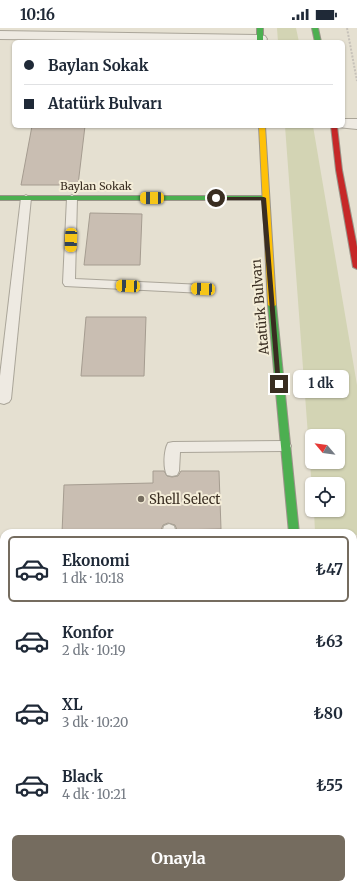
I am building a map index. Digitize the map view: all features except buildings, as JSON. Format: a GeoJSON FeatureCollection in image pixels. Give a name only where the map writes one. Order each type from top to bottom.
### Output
{"type":"FeatureCollection","features":[{"type":"Feature","properties":{"kind":"main road"},"geometry":{"type":"LineString","coordinates":[[315,28],[318,40]]}},
{"type":"Feature","properties":{"kind":"main road","name":"Atatürk Bulvarı"},"geometry":{"type":"LineString","coordinates":[[262,128],[264,198],[284,446],[294,529]]}},
{"type":"Feature","properties":{"kind":"main road"},"geometry":{"type":"LineString","coordinates":[[334,128],[339,170],[357,268]]}},
{"type":"Feature","properties":{"kind":"main road","name":"Baylan Sokak"},"geometry":{"type":"LineString","coordinates":[[0,198],[264,198]]}},
{"type":"Feature","properties":{"kind":"street"},"geometry":{"type":"LineString","coordinates":[[0,35],[260,36]]}},
{"type":"Feature","properties":{"kind":"street"},"geometry":{"type":"LineString","coordinates":[[345,124],[357,124]]}},
{"type":"Feature","properties":{"kind":"lane"},"geometry":{"type":"LineString","coordinates":[[4,398],[26,198]]}},
{"type":"Feature","properties":{"kind":"lane"},"geometry":{"type":"LineString","coordinates":[[72,198],[69,283],[203,289]]}},
{"type":"Feature","properties":{"kind":"lane"},"geometry":{"type":"LineString","coordinates":[[172,471],[173,447],[284,446]]}},
{"type":"Feature","properties":{"kind":"path"},"geometry":{"type":"LineString","coordinates":[[347,28],[357,81]]}},
{"type":"Feature","properties":{"kind":"green space"},"geometry":{"type":"Polygon","coordinates":[[[277,28],[296,28],[299,40],[278,40],[277,28]]]}},
{"type":"Feature","properties":{"kind":"green space"},"geometry":{"type":"Polygon","coordinates":[[[285,128],[313,128],[357,385],[357,529],[315,529],[314,517],[345,517],[345,477],[311,477],[311,469],[345,469],[345,429],[308,429],[285,128]]]}},
{"type":"Feature","properties":{"kind":"traffic: fast"},"geometry":{"type":"LineString","coordinates":[[260,28],[260,40]]}},
{"type":"Feature","properties":{"kind":"traffic: fast"},"geometry":{"type":"LineString","coordinates":[[315,28],[318,40]]}},
{"type":"Feature","properties":{"kind":"traffic: fast"},"geometry":{"type":"LineString","coordinates":[[0,198],[264,198]]}},
{"type":"Feature","properties":{"kind":"traffic: fast"},"geometry":{"type":"LineString","coordinates":[[272,305],[294,529]]}},
{"type":"Feature","properties":{"kind":"traffic: slow"},"geometry":{"type":"LineString","coordinates":[[262,128],[272,305]]}},
{"type":"Feature","properties":{"kind":"traffic: jam"},"geometry":{"type":"LineString","coordinates":[[334,128],[339,170],[357,267]]}},
{"type":"Feature","properties":{"kind":"place","name":"Shell Select"},"geometry":{"type":"Point","coordinates":[141,499]}},
{"type":"Feature","properties":{"kind":"route"},"geometry":{"type":"LineString","coordinates":[[216,198],[264,198],[279,384]]}}]}
